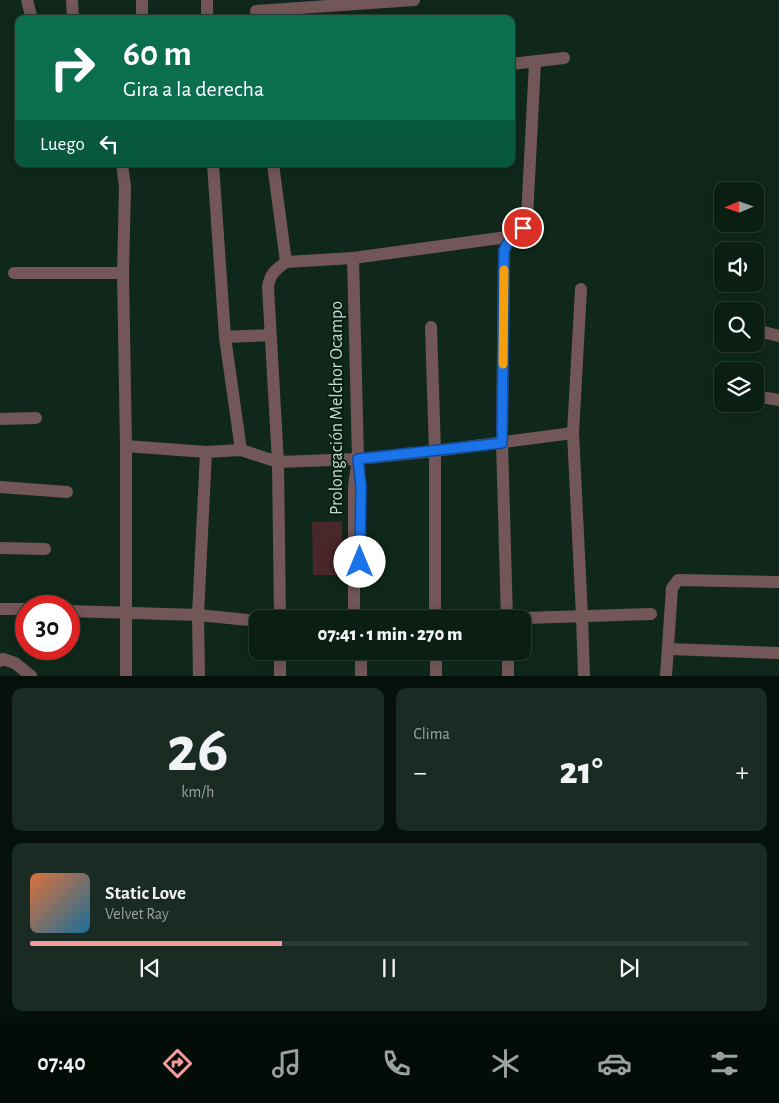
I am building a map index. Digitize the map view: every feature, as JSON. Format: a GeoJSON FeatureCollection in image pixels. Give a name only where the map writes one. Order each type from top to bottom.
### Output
{"type":"FeatureCollection","features":[{"type":"Feature","properties":{"kind":"street"},"geometry":{"type":"LineString","coordinates":[[27,0],[31,15]]}},
{"type":"Feature","properties":{"kind":"street"},"geometry":{"type":"LineString","coordinates":[[72,0],[72,15]]}},
{"type":"Feature","properties":{"kind":"street"},"geometry":{"type":"LineString","coordinates":[[142,0],[142,15]]}},
{"type":"Feature","properties":{"kind":"street"},"geometry":{"type":"LineString","coordinates":[[206,0],[207,15]]}},
{"type":"Feature","properties":{"kind":"street"},"geometry":{"type":"LineString","coordinates":[[256,10],[414,0]]}},
{"type":"Feature","properties":{"kind":"street"},"geometry":{"type":"LineString","coordinates":[[515,64],[564,58]]}},
{"type":"Feature","properties":{"kind":"street"},"geometry":{"type":"LineString","coordinates":[[507,610],[502,443],[504,251],[507,244],[523,228],[526,218],[535,62]]}},
{"type":"Feature","properties":{"kind":"street"},"geometry":{"type":"LineString","coordinates":[[122,167],[125,187],[123,273],[126,446],[126,676]]}},
{"type":"Feature","properties":{"kind":"street"},"geometry":{"type":"LineString","coordinates":[[213,167],[225,337],[241,450]]}},
{"type":"Feature","properties":{"kind":"street"},"geometry":{"type":"LineString","coordinates":[[273,167],[286,262]]}},
{"type":"Feature","properties":{"kind":"street"},"geometry":{"type":"LineString","coordinates":[[280,610],[278,462],[270,335],[268,287],[270,277],[276,269],[286,262],[353,258],[515,236]]}},
{"type":"Feature","properties":{"kind":"street","name":"Prolongación Melchor Ocampo"},"geometry":{"type":"LineString","coordinates":[[353,258],[358,459],[354,486],[354,610]]}},
{"type":"Feature","properties":{"kind":"street"},"geometry":{"type":"LineString","coordinates":[[14,273],[123,273]]}},
{"type":"Feature","properties":{"kind":"street"},"geometry":{"type":"LineString","coordinates":[[581,289],[572,433],[584,676]]}},
{"type":"Feature","properties":{"kind":"street"},"geometry":{"type":"LineString","coordinates":[[431,327],[435,451],[435,610]]}},
{"type":"Feature","properties":{"kind":"street"},"geometry":{"type":"LineString","coordinates":[[764,332],[779,336]]}},
{"type":"Feature","properties":{"kind":"street"},"geometry":{"type":"LineString","coordinates":[[225,337],[270,335]]}},
{"type":"Feature","properties":{"kind":"street"},"geometry":{"type":"LineString","coordinates":[[764,398],[779,400]]}},
{"type":"Feature","properties":{"kind":"street"},"geometry":{"type":"LineString","coordinates":[[0,419],[36,418]]}},
{"type":"Feature","properties":{"kind":"street"},"geometry":{"type":"LineString","coordinates":[[126,446],[206,452],[241,450],[278,462],[358,459],[572,433]]}},
{"type":"Feature","properties":{"kind":"street"},"geometry":{"type":"LineString","coordinates":[[199,676],[198,615],[206,452]]}},
{"type":"Feature","properties":{"kind":"street"},"geometry":{"type":"LineString","coordinates":[[358,459],[361,486],[360,610]]}},
{"type":"Feature","properties":{"kind":"street"},"geometry":{"type":"LineString","coordinates":[[0,487],[67,492]]}},
{"type":"Feature","properties":{"kind":"street"},"geometry":{"type":"LineString","coordinates":[[0,548],[45,548]]}},
{"type":"Feature","properties":{"kind":"street"},"geometry":{"type":"LineString","coordinates":[[666,676],[672,588],[678,580],[779,582]]}},
{"type":"Feature","properties":{"kind":"street"},"geometry":{"type":"LineString","coordinates":[[0,609],[15,609]]}},
{"type":"Feature","properties":{"kind":"street"},"geometry":{"type":"LineString","coordinates":[[80,611],[198,615],[249,620]]}},
{"type":"Feature","properties":{"kind":"street"},"geometry":{"type":"LineString","coordinates":[[531,618],[651,614]]}},
{"type":"Feature","properties":{"kind":"street"},"geometry":{"type":"LineString","coordinates":[[669,649],[779,653]]}},
{"type":"Feature","properties":{"kind":"street"},"geometry":{"type":"LineString","coordinates":[[280,660],[280,676]]}},
{"type":"Feature","properties":{"kind":"street"},"geometry":{"type":"LineString","coordinates":[[354,660],[354,676]]}},
{"type":"Feature","properties":{"kind":"street"},"geometry":{"type":"LineString","coordinates":[[360,660],[361,676]]}},
{"type":"Feature","properties":{"kind":"street"},"geometry":{"type":"LineString","coordinates":[[436,660],[436,676]]}},
{"type":"Feature","properties":{"kind":"street"},"geometry":{"type":"LineString","coordinates":[[508,660],[508,676]]}},
{"type":"Feature","properties":{"kind":"street"},"geometry":{"type":"LineString","coordinates":[[0,661],[15,663],[31,676]]}},
{"type":"Feature","properties":{"kind":"shaded area"},"geometry":{"type":"Polygon","coordinates":[[[342,521],[343,575],[313,575],[312,522],[342,521]]]}},
{"type":"Feature","properties":{"kind":"slow traffic"},"geometry":{"type":"LineString","coordinates":[[503,364],[504,270]]}},
{"type":"Feature","properties":{"kind":"route"},"geometry":{"type":"LineString","coordinates":[[360,562],[361,486],[358,459],[502,443],[504,251],[507,244],[523,228]]}}]}
